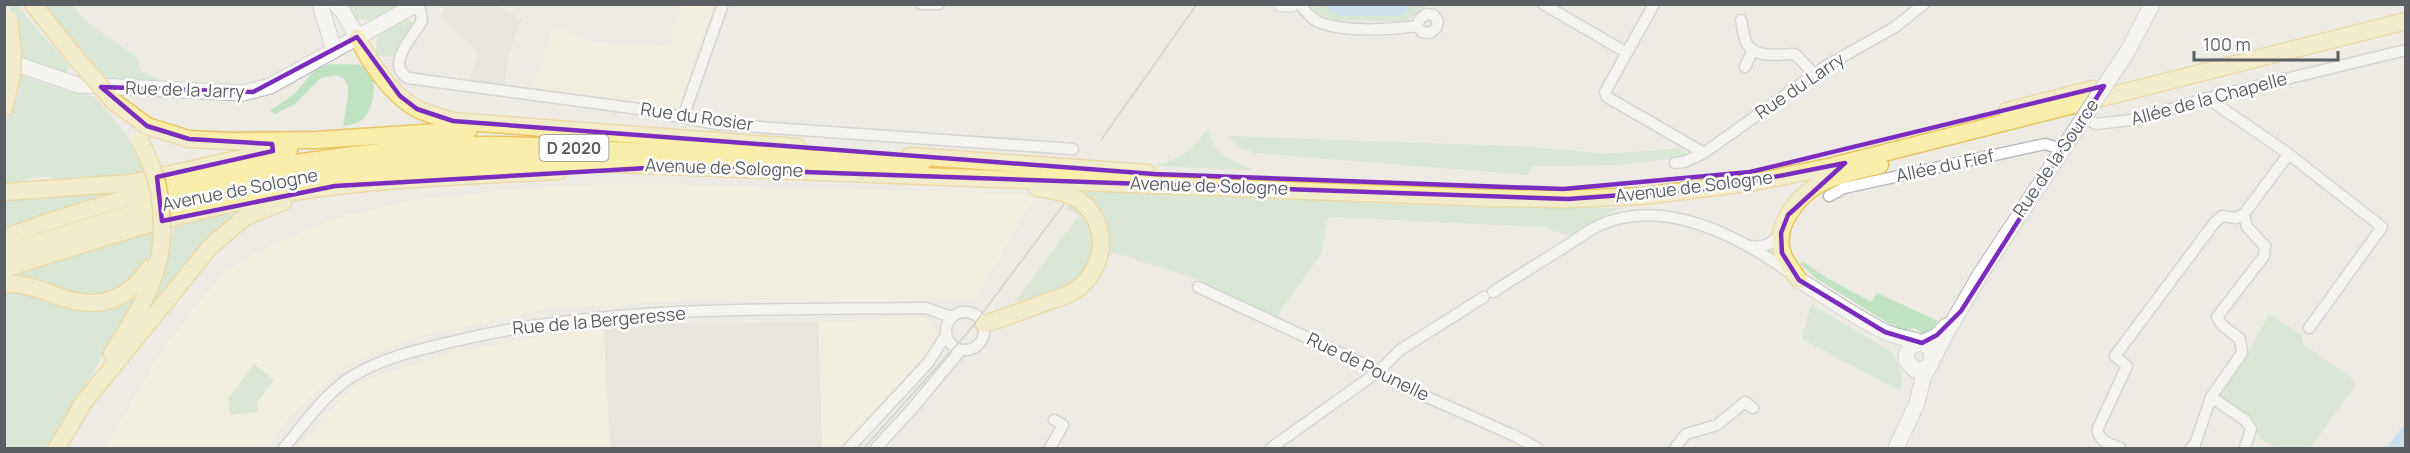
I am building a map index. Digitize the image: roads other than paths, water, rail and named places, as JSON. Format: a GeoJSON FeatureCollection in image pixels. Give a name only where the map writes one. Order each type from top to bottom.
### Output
{"type":"FeatureCollection","features":[{"type":"Feature","properties":{"kind":"main road"},"geometry":{"type":"LineString","coordinates":[[33,4],[111,98],[140,141],[154,168],[159,185],[162,237],[161,254],[135,315],[57,448]]}},
{"type":"Feature","properties":{"kind":"main road"},"geometry":{"type":"LineString","coordinates":[[320,4],[334,50]]}},
{"type":"Feature","properties":{"kind":"main road"},"geometry":{"type":"LineString","coordinates":[[336,4],[364,33],[376,69],[394,90],[417,109],[453,121],[1154,174]]}},
{"type":"Feature","properties":{"kind":"main road","name":"Rue de la Jarry"},"geometry":{"type":"LineString","coordinates":[[4,57],[22,66],[78,85],[243,93],[270,86],[418,4]]}},
{"type":"Feature","properties":{"kind":"main road"},"geometry":{"type":"LineString","coordinates":[[1281,4],[1291,4]]}},
{"type":"Feature","properties":{"kind":"main road","name":"Rue de la Source"},"geometry":{"type":"LineString","coordinates":[[1908,419],[1917,403],[1922,380],[1992,256],[2129,49],[2152,4]]}},
{"type":"Feature","properties":{"kind":"main road","name":"Avenue de Sologne"},"geometry":{"type":"LineString","coordinates":[[4,238],[43,223],[170,188],[311,161],[434,147],[508,145],[1154,174],[1563,189],[1638,186],[1750,172],[1823,157],[2406,9]]}},
{"type":"Feature","properties":{"kind":"main road"},"geometry":{"type":"LineString","coordinates":[[4,108],[12,75],[12,37],[7,15]]}},
{"type":"Feature","properties":{"kind":"main road","name":"Avenue de Sologne"},"geometry":{"type":"LineString","coordinates":[[4,255],[99,222],[256,184],[340,170],[435,162],[512,160],[1492,198],[1568,199],[1643,196],[1718,188],[1776,178],[2049,112],[2406,21]]}},
{"type":"Feature","properties":{"kind":"main road"},"geometry":{"type":"LineString","coordinates":[[111,98],[147,126],[189,138],[270,142],[402,133],[522,130],[596,132]]}},
{"type":"Feature","properties":{"kind":"main road"},"geometry":{"type":"LineString","coordinates":[[1885,332],[1922,343],[1932,351],[1931,364],[1924,369],[1915,370],[1906,360],[1900,347],[1885,332],[1799,280],[1782,253],[1781,233],[1788,214],[1821,183],[2049,112]]}},
{"type":"Feature","properties":{"kind":"main road"},"geometry":{"type":"LineString","coordinates":[[4,192],[130,183],[250,156],[402,133]]}},
{"type":"Feature","properties":{"kind":"main road"},"geometry":{"type":"LineString","coordinates":[[4,269],[208,208],[334,186],[432,177],[665,166]]}},
{"type":"Feature","properties":{"kind":"main road"},"geometry":{"type":"LineString","coordinates":[[848,172],[1052,189],[1083,202],[1096,218],[1100,231],[1101,252],[1096,266],[1085,283],[1072,292],[984,324]]}},
{"type":"Feature","properties":{"kind":"main road"},"geometry":{"type":"LineString","coordinates":[[80,407],[210,247],[245,216],[274,204],[379,183]]}},
{"type":"Feature","properties":{"kind":"main road"},"geometry":{"type":"LineString","coordinates":[[4,284],[38,288],[65,299],[107,302],[124,296],[139,283],[153,260],[162,237]]}},
{"type":"Feature","properties":{"kind":"main road","name":"Rue de la Source"},"geometry":{"type":"LineString","coordinates":[[1922,343],[1937,336],[1961,310]]}},
{"type":"Feature","properties":{"kind":"main road"},"geometry":{"type":"LineString","coordinates":[[1906,360],[1909,347],[1922,343]]}},
{"type":"Feature","properties":{"kind":"main road","name":"Rue de la Source"},"geometry":{"type":"LineString","coordinates":[[1900,447],[1908,419],[1913,381],[1906,360]]}},
{"type":"Feature","properties":{"kind":"street","name":"Rue du Rosier"},"geometry":{"type":"LineString","coordinates":[[418,4],[422,21],[398,61],[399,70],[408,78],[639,108],[717,123],[1073,149]]}},
{"type":"Feature","properties":{"kind":"street"},"geometry":{"type":"LineString","coordinates":[[683,117],[723,4]]}},
{"type":"Feature","properties":{"kind":"street"},"geometry":{"type":"LineString","coordinates":[[921,4],[939,4]]}},
{"type":"Feature","properties":{"kind":"street"},"geometry":{"type":"LineString","coordinates":[[1300,4],[1321,23],[1340,27],[1398,29],[1417,26]]}},
{"type":"Feature","properties":{"kind":"street"},"geometry":{"type":"LineString","coordinates":[[1654,4],[1606,87],[1607,97],[1704,153]]}},
{"type":"Feature","properties":{"kind":"street","name":"Rue du Larry"},"geometry":{"type":"LineString","coordinates":[[1675,163],[1684,162],[1704,153],[1814,74],[1895,27],[1924,4]]}},
{"type":"Feature","properties":{"kind":"street"},"geometry":{"type":"LineString","coordinates":[[1548,6],[1627,53]]}},
{"type":"Feature","properties":{"kind":"street"},"geometry":{"type":"LineString","coordinates":[[1741,20],[1746,43],[1753,51],[1762,54],[1795,54],[1814,74]]}},
{"type":"Feature","properties":{"kind":"street","name":"Allée de la Chapelle"},"geometry":{"type":"LineString","coordinates":[[2084,117],[2096,124],[2110,124],[2406,50]]}},
{"type":"Feature","properties":{"kind":"street"},"geometry":{"type":"LineString","coordinates":[[1745,67],[1753,51]]}},
{"type":"Feature","properties":{"kind":"street"},"geometry":{"type":"LineString","coordinates":[[2207,99],[2288,155],[2367,213],[2382,227],[2309,328]]}},
{"type":"Feature","properties":{"kind":"street","name":"Allée du Fief"},"geometry":{"type":"LineString","coordinates":[[1829,196],[1844,188],[2044,144],[2066,145]]}},
{"type":"Feature","properties":{"kind":"street"},"geometry":{"type":"LineString","coordinates":[[2120,448],[2102,440],[2098,434],[2098,428],[2127,366],[2115,356],[2215,222],[2222,216],[2236,218],[2244,214],[2288,155]]}},
{"type":"Feature","properties":{"kind":"street"},"geometry":{"type":"LineString","coordinates":[[2191,448],[2195,444],[2211,397],[2242,353],[2240,339],[2222,325],[2217,316],[2264,256],[2265,246],[2247,227],[2244,214]]}},
{"type":"Feature","properties":{"kind":"street"},"geometry":{"type":"LineString","coordinates":[[1271,448],[1379,371],[1400,350],[1598,226],[1621,218],[1661,216],[1708,227],[1745,246],[1799,280]]}},
{"type":"Feature","properties":{"kind":"street"},"geometry":{"type":"LineString","coordinates":[[1745,246],[1764,247],[1772,244],[1781,233]]}},
{"type":"Feature","properties":{"kind":"street","name":"Rue de Pounelle"},"geometry":{"type":"LineString","coordinates":[[1198,286],[1379,371],[1391,381],[1513,435],[1537,448]]}},
{"type":"Feature","properties":{"kind":"street","name":"Rue de la Bergeresse"},"geometry":{"type":"LineString","coordinates":[[284,448],[313,412],[351,376],[393,357],[490,332],[564,321],[682,313],[926,308],[951,317]]}},
{"type":"Feature","properties":{"kind":"street"},"geometry":{"type":"LineString","coordinates":[[963,312],[979,317],[984,324],[984,335],[973,349],[961,350],[950,344],[946,335],[946,328],[951,317],[963,312]]}},
{"type":"Feature","properties":{"kind":"street"},"geometry":{"type":"LineString","coordinates":[[849,448],[928,363],[946,335]]}},
{"type":"Feature","properties":{"kind":"street"},"geometry":{"type":"LineString","coordinates":[[876,448],[961,350]]}},
{"type":"Feature","properties":{"kind":"street"},"geometry":{"type":"LineString","coordinates":[[2211,397],[2245,420],[2251,429],[2245,448]]}},
{"type":"Feature","properties":{"kind":"street"},"geometry":{"type":"LineString","coordinates":[[1675,448],[1686,434],[1717,425],[1745,402],[1753,408]]}},
{"type":"Feature","properties":{"kind":"street"},"geometry":{"type":"LineString","coordinates":[[1050,448],[1063,425],[1054,420]]}},
{"type":"Feature","properties":{"kind":"water"},"geometry":{"type":"Polygon","coordinates":[[[1328,4],[1410,5],[1404,14],[1395,16],[1339,16],[1328,9],[1328,4]]]}},
{"type":"Feature","properties":{"kind":"water"},"geometry":{"type":"Polygon","coordinates":[[[2405,424],[2405,448],[2386,448],[2405,424]]]}},
{"type":"Feature","properties":{"kind":"tram line"},"geometry":{"type":"LineString","coordinates":[[1101,140],[1197,4]]}},
{"type":"Feature","properties":{"kind":"tram line"},"geometry":{"type":"LineString","coordinates":[[864,448],[969,331],[1064,204]]}}]}
